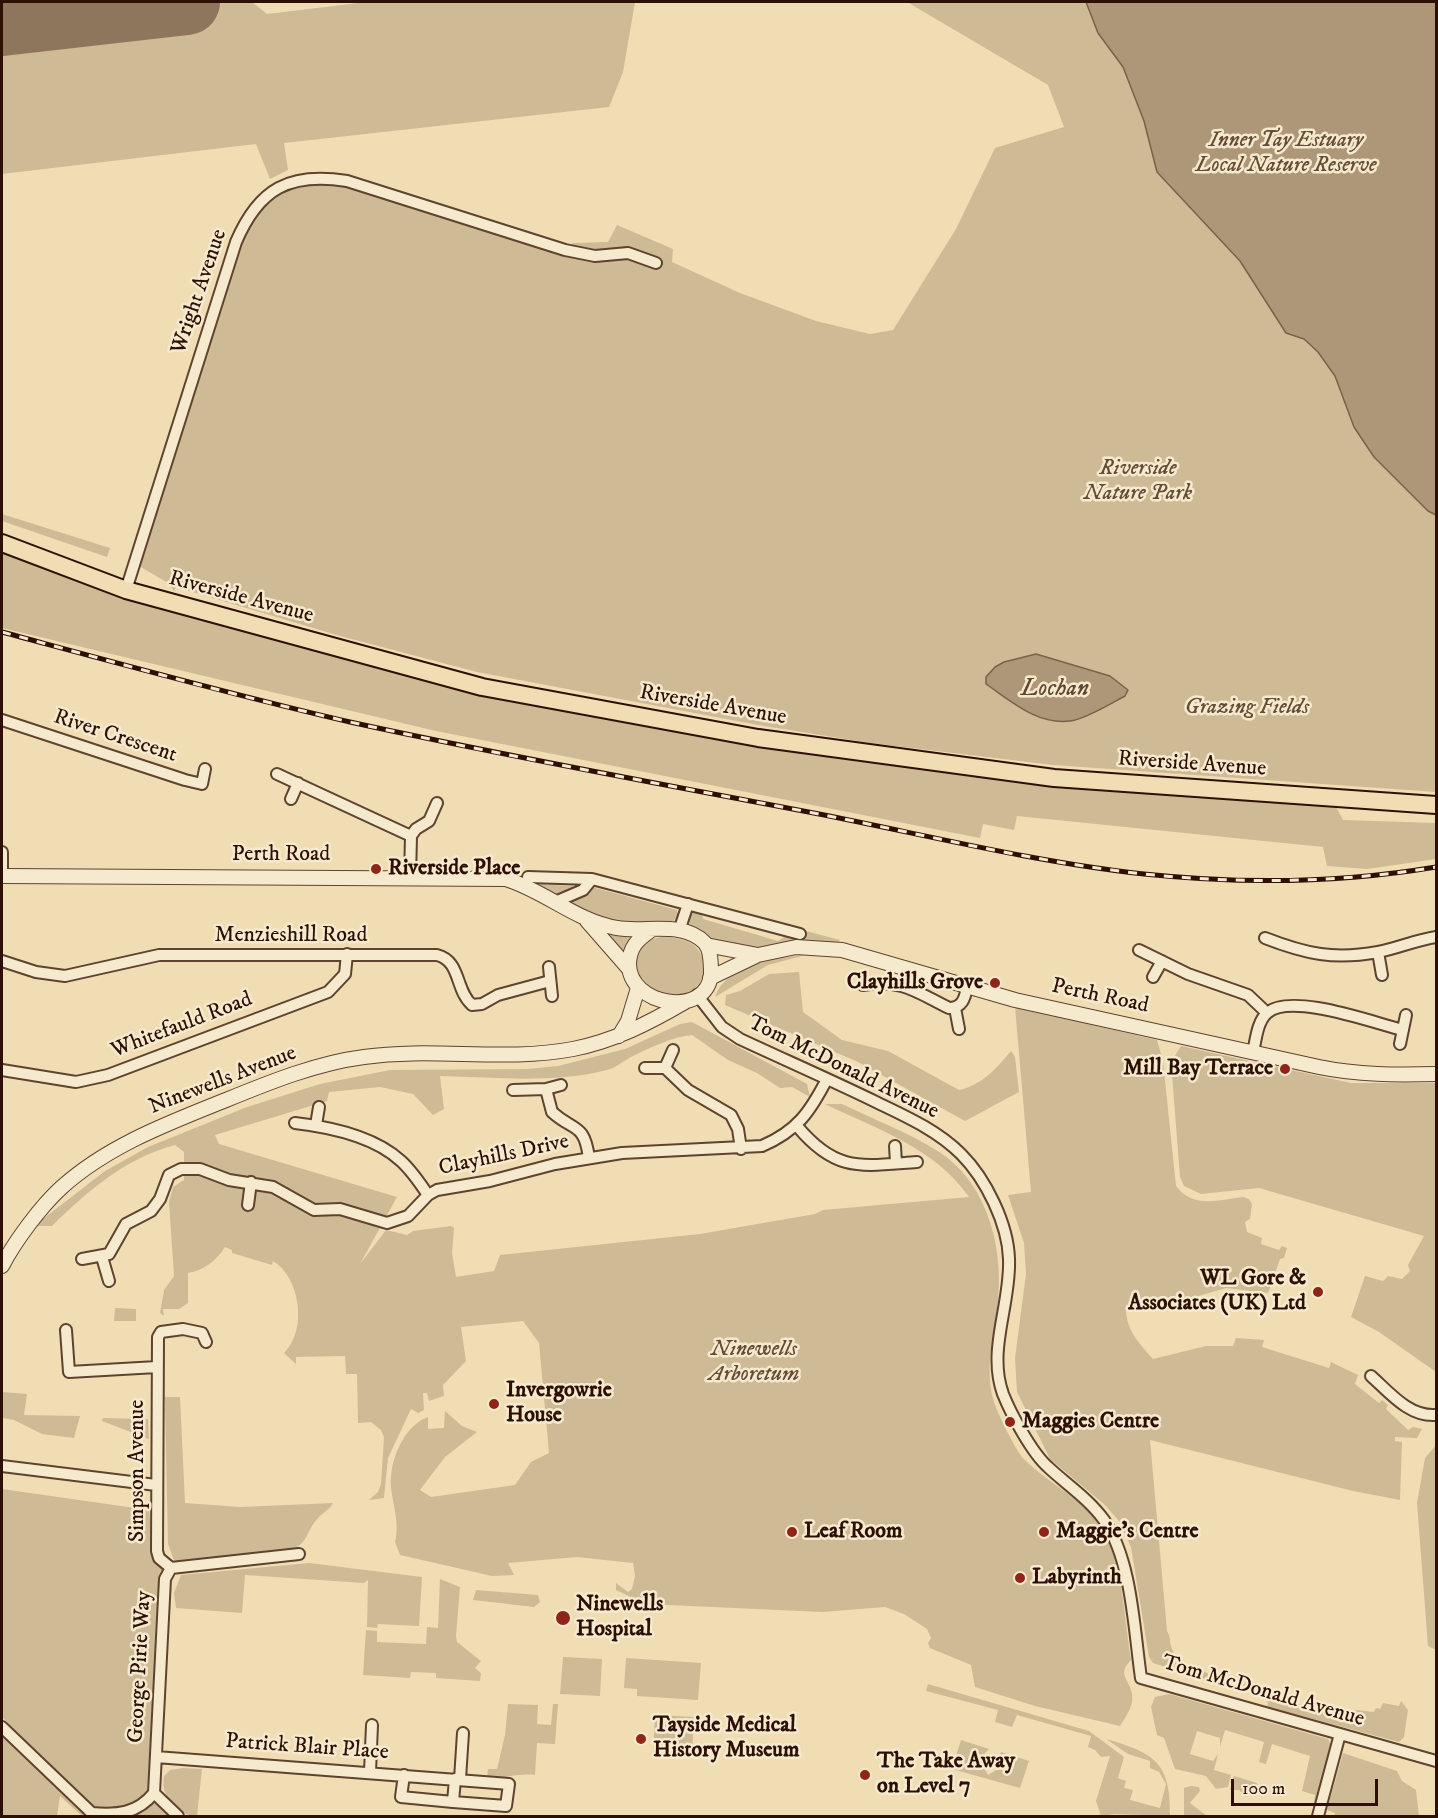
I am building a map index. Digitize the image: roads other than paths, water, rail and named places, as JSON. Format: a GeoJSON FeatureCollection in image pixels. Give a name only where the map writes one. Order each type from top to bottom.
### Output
{"type":"FeatureCollection","features":[{"type":"Feature","properties":{"kind":"main road","name":"Riverside Avenue"},"geometry":{"type":"LineString","coordinates":[[2,543],[126,590],[482,687],[758,738],[1054,778],[1437,805]]}},
{"type":"Feature","properties":{"kind":"street","name":"Wright Avenue"},"geometry":{"type":"LineString","coordinates":[[126,590],[236,242],[256,207],[280,186],[297,180],[318,177],[347,182],[565,250],[595,256],[628,253],[656,264]]}},
{"type":"Feature","properties":{"kind":"street","name":"River Crescent"},"geometry":{"type":"LineString","coordinates":[[2,720],[185,780],[202,784],[205,769]]}},
{"type":"Feature","properties":{"kind":"street"},"geometry":{"type":"LineString","coordinates":[[277,774],[411,836]]}},
{"type":"Feature","properties":{"kind":"street"},"geometry":{"type":"LineString","coordinates":[[291,799],[298,783]]}},
{"type":"Feature","properties":{"kind":"street"},"geometry":{"type":"LineString","coordinates":[[410,877],[411,836],[416,829],[429,821],[437,802]]}},
{"type":"Feature","properties":{"kind":"street"},"geometry":{"type":"LineString","coordinates":[[2,852],[2,876]]}},
{"type":"Feature","properties":{"kind":"street","name":"Perth Road"},"geometry":{"type":"LineString","coordinates":[[2,876],[506,879],[523,884],[587,921],[618,928],[650,931],[665,928],[696,937],[706,945],[758,955]]}},
{"type":"Feature","properties":{"kind":"street"},"geometry":{"type":"LineString","coordinates":[[528,877],[592,879],[800,934]]}},
{"type":"Feature","properties":{"kind":"street"},"geometry":{"type":"LineString","coordinates":[[555,902],[583,890],[592,879]]}},
{"type":"Feature","properties":{"kind":"street"},"geometry":{"type":"LineString","coordinates":[[679,931],[688,904]]}},
{"type":"Feature","properties":{"kind":"street","name":"Perth Road"},"geometry":{"type":"LineString","coordinates":[[587,921],[629,969],[638,988]]}},
{"type":"Feature","properties":{"kind":"street"},"geometry":{"type":"LineString","coordinates":[[629,969],[630,953],[637,940],[650,931]]}},
{"type":"Feature","properties":{"kind":"street"},"geometry":{"type":"LineString","coordinates":[[1264,938],[1316,955],[1333,957],[1378,952],[1437,937]]}},
{"type":"Feature","properties":{"kind":"street"},"geometry":{"type":"LineString","coordinates":[[706,945],[711,963],[710,978]]}},
{"type":"Feature","properties":{"kind":"street","name":"Perth Road"},"geometry":{"type":"LineString","coordinates":[[692,999],[706,989],[710,978],[758,955],[796,947],[843,950],[968,984],[1015,1000],[1349,1073],[1437,1074]]}},
{"type":"Feature","properties":{"kind":"street"},"geometry":{"type":"LineString","coordinates":[[1139,950],[1188,974],[1248,995],[1267,1013]]}},
{"type":"Feature","properties":{"kind":"street"},"geometry":{"type":"LineString","coordinates":[[1378,952],[1382,975]]}},
{"type":"Feature","properties":{"kind":"street","name":"Menzieshill Road"},"geometry":{"type":"LineString","coordinates":[[2,961],[36,972],[65,975],[159,955],[347,954],[446,957],[453,964],[465,998],[472,1005],[482,1004],[498,995],[550,981]]}},
{"type":"Feature","properties":{"kind":"street","name":"Whitefauld Road"},"geometry":{"type":"LineString","coordinates":[[2,1070],[76,1082],[108,1075],[328,992],[345,974],[347,954]]}},
{"type":"Feature","properties":{"kind":"street"},"geometry":{"type":"LineString","coordinates":[[1153,977],[1161,961]]}},
{"type":"Feature","properties":{"kind":"street"},"geometry":{"type":"LineString","coordinates":[[549,967],[552,996]]}},
{"type":"Feature","properties":{"kind":"street"},"geometry":{"type":"LineString","coordinates":[[863,985],[889,982],[908,986],[949,1008],[955,1008],[962,1002],[968,984]]}},
{"type":"Feature","properties":{"kind":"street"},"geometry":{"type":"LineString","coordinates":[[619,1036],[628,1021],[638,988],[654,998],[671,1002],[692,999]]}},
{"type":"Feature","properties":{"kind":"street","name":"Ninewells Avenue"},"geometry":{"type":"LineString","coordinates":[[2,1266],[10,1250],[62,1188],[115,1149],[142,1135],[284,1077],[363,1057],[424,1053],[529,1053],[572,1049],[632,1032],[692,999]]}},
{"type":"Feature","properties":{"kind":"street","name":"Tom McDonald Avenue"},"geometry":{"type":"LineString","coordinates":[[692,999],[730,1034],[924,1125],[961,1154],[986,1188],[1002,1223],[1009,1257],[1009,1284],[1000,1326],[997,1366],[1003,1394],[1045,1466],[1104,1520],[1121,1556],[1141,1678],[1437,1761]]}},
{"type":"Feature","properties":{"kind":"street"},"geometry":{"type":"LineString","coordinates":[[1253,1052],[1260,1022],[1267,1013],[1287,1006],[1336,1012],[1403,1030]]}},
{"type":"Feature","properties":{"kind":"street"},"geometry":{"type":"LineString","coordinates":[[955,1008],[959,1029]]}},
{"type":"Feature","properties":{"kind":"street"},"geometry":{"type":"LineString","coordinates":[[1400,1044],[1406,1015]]}},
{"type":"Feature","properties":{"kind":"street"},"geometry":{"type":"LineString","coordinates":[[665,1068],[673,1050]]}},
{"type":"Feature","properties":{"kind":"street"},"geometry":{"type":"LineString","coordinates":[[645,1068],[665,1068],[688,1090],[731,1115],[738,1129],[741,1149]]}},
{"type":"Feature","properties":{"kind":"street","name":"Clayhills Drive"},"geometry":{"type":"LineString","coordinates":[[102,1257],[109,1254],[126,1224],[151,1211],[160,1199],[169,1174],[181,1169],[200,1169],[228,1180],[273,1187],[314,1210],[340,1209],[387,1223],[408,1216],[428,1195],[448,1186],[490,1181],[589,1158],[668,1149],[741,1149],[762,1146],[782,1138],[797,1126],[816,1101],[827,1079]]}},
{"type":"Feature","properties":{"kind":"street"},"geometry":{"type":"LineString","coordinates":[[513,1090],[546,1089],[561,1085]]}},
{"type":"Feature","properties":{"kind":"street","name":"Clayhills Drive"},"geometry":{"type":"LineString","coordinates":[[546,1089],[552,1112],[578,1127],[585,1137],[589,1158]]}},
{"type":"Feature","properties":{"kind":"street"},"geometry":{"type":"LineString","coordinates":[[316,1125],[320,1107]]}},
{"type":"Feature","properties":{"kind":"street","name":"Clayhills Drive"},"geometry":{"type":"LineString","coordinates":[[295,1123],[316,1125],[381,1148],[399,1159],[428,1195]]}},
{"type":"Feature","properties":{"kind":"street"},"geometry":{"type":"LineString","coordinates":[[797,1126],[814,1146],[826,1156],[839,1161],[856,1164],[917,1162]]}},
{"type":"Feature","properties":{"kind":"street"},"geometry":{"type":"LineString","coordinates":[[895,1146],[896,1163]]}},
{"type":"Feature","properties":{"kind":"street"},"geometry":{"type":"LineString","coordinates":[[248,1205],[252,1182]]}},
{"type":"Feature","properties":{"kind":"street"},"geometry":{"type":"LineString","coordinates":[[82,1259],[102,1257],[109,1281]]}},
{"type":"Feature","properties":{"kind":"street","name":"Simpson Avenue"},"geometry":{"type":"LineString","coordinates":[[171,1568],[159,1558],[157,1551],[158,1337],[161,1332],[183,1329],[202,1333],[207,1342]]}},
{"type":"Feature","properties":{"kind":"street"},"geometry":{"type":"LineString","coordinates":[[66,1330],[69,1372],[157,1367]]}},
{"type":"Feature","properties":{"kind":"street"},"geometry":{"type":"LineString","coordinates":[[1371,1376],[1408,1408],[1423,1416],[1437,1415]]}},
{"type":"Feature","properties":{"kind":"street"},"geometry":{"type":"LineString","coordinates":[[2,1466],[156,1485]]}},
{"type":"Feature","properties":{"kind":"street","name":"George Pirie Way"},"geometry":{"type":"LineString","coordinates":[[154,1793],[165,1579],[171,1568],[298,1554]]}},
{"type":"Feature","properties":{"kind":"street"},"geometry":{"type":"LineString","coordinates":[[370,1772],[372,1725]]}},
{"type":"Feature","properties":{"kind":"street"},"geometry":{"type":"LineString","coordinates":[[2,1727],[93,1815],[129,1811],[145,1804],[154,1793],[177,1816]]}},
{"type":"Feature","properties":{"kind":"street"},"geometry":{"type":"LineString","coordinates":[[404,1774],[401,1797],[453,1802],[463,1733]]}},
{"type":"Feature","properties":{"kind":"street"},"geometry":{"type":"LineString","coordinates":[[1318,1816],[1340,1734]]}},
{"type":"Feature","properties":{"kind":"street","name":"Patrick Blair Place"},"geometry":{"type":"LineString","coordinates":[[156,1757],[458,1779],[486,1777],[509,1784],[506,1806],[453,1802]]}},
{"type":"Feature","properties":{"kind":"water","name":"Inner Tay Estuary Local Nature Reserve"},"geometry":{"type":"Polygon","coordinates":[[[1086,2],[1436,2],[1436,515],[1428,511],[1374,457],[1354,427],[1335,376],[1318,352],[1304,339],[1286,333],[1240,261],[1157,172],[1144,121],[1123,67],[1098,33],[1086,2]]]}},
{"type":"Feature","properties":{"kind":"water","name":"Lochan"},"geometry":{"type":"Polygon","coordinates":[[[1036,654],[1110,676],[1128,690],[1125,696],[1090,714],[1076,720],[1058,721],[1036,716],[986,684],[986,677],[995,667],[1004,662],[1036,654]]]}},
{"type":"Feature","properties":{"kind":"railway"},"geometry":{"type":"LineString","coordinates":[[2,632],[219,690],[350,722],[1062,863],[1144,874],[1254,880],[1327,879],[1436,867]]}},
{"type":"Feature","properties":{"kind":"place","name":"Riverside Place"},"geometry":{"type":"Point","coordinates":[376,869]}},
{"type":"Feature","properties":{"kind":"place","name":"Clayhills Grove"},"geometry":{"type":"Point","coordinates":[995,983]}},
{"type":"Feature","properties":{"kind":"place","name":"Mill Bay Terrace"},"geometry":{"type":"Point","coordinates":[1285,1069]}},
{"type":"Feature","properties":{"kind":"place","name":"WL Gore & Associates (UK) Ltd"},"geometry":{"type":"Point","coordinates":[1318,1292]}},
{"type":"Feature","properties":{"kind":"place","name":"Invergowrie House"},"geometry":{"type":"Point","coordinates":[494,1404]}},
{"type":"Feature","properties":{"kind":"place","name":"Maggies Centre"},"geometry":{"type":"Point","coordinates":[1010,1422]}},
{"type":"Feature","properties":{"kind":"place","name":"Leaf Room"},"geometry":{"type":"Point","coordinates":[792,1532]}},
{"type":"Feature","properties":{"kind":"place","name":"Maggie's Centre"},"geometry":{"type":"Point","coordinates":[1044,1532]}},
{"type":"Feature","properties":{"kind":"place","name":"Labyrinth"},"geometry":{"type":"Point","coordinates":[1020,1578]}},
{"type":"Feature","properties":{"kind":"place","name":"Ninewells Hospital"},"geometry":{"type":"Point","coordinates":[563,1618]}},
{"type":"Feature","properties":{"kind":"place","name":"Tayside Medical History Museum"},"geometry":{"type":"Point","coordinates":[641,1739]}},
{"type":"Feature","properties":{"kind":"place","name":"The Take Away on Level 7"},"geometry":{"type":"Point","coordinates":[865,1775]}},
{"type":"Feature","properties":{"kind":"park label","name":"Riverside Nature Park"},"geometry":{"type":"Point","coordinates":[1138,482]}},
{"type":"Feature","properties":{"kind":"park label","name":"Grazing Fields"},"geometry":{"type":"Point","coordinates":[1247,708]}},
{"type":"Feature","properties":{"kind":"park label","name":"Ninewells Arboretum"},"geometry":{"type":"Point","coordinates":[754,1362]}}]}
